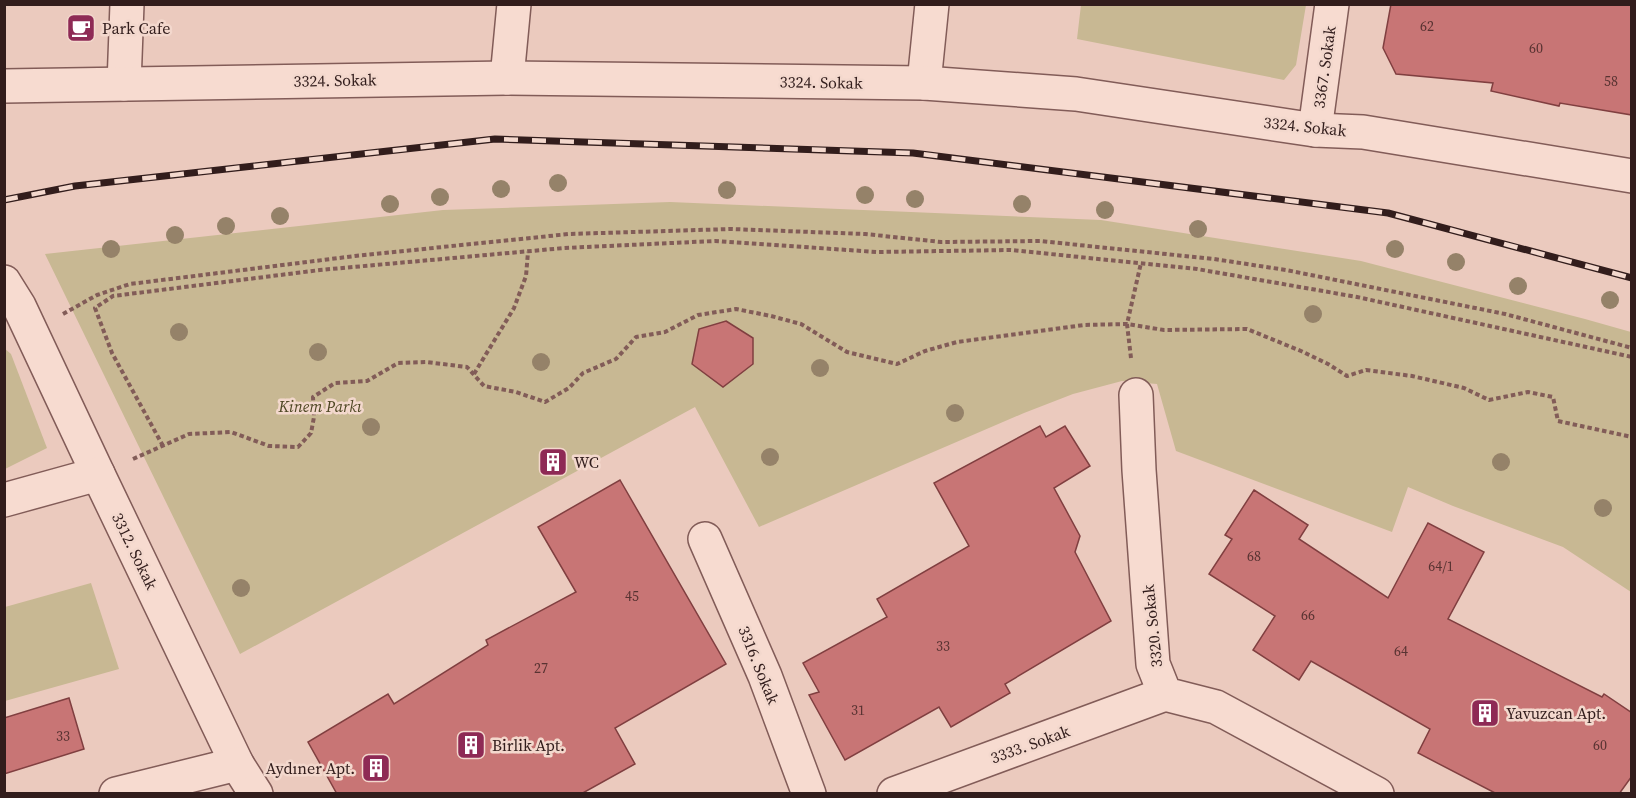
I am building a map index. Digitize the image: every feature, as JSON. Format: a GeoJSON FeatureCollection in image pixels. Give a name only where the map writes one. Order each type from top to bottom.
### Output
{"type":"FeatureCollection","features":[{"type":"Feature","properties":{"kind":"street"},"geometry":{"type":"LineString","coordinates":[[124,84],[127,4]]}},
{"type":"Feature","properties":{"kind":"street"},"geometry":{"type":"LineString","coordinates":[[507,78],[514,4]]}},
{"type":"Feature","properties":{"kind":"street"},"geometry":{"type":"LineString","coordinates":[[924,83],[932,4]]}},
{"type":"Feature","properties":{"kind":"street","name":"3367. Sokak"},"geometry":{"type":"LineString","coordinates":[[1315,130],[1332,4]]}},
{"type":"Feature","properties":{"kind":"street","name":"3324. Sokak"},"geometry":{"type":"LineString","coordinates":[[4,86],[507,78],[924,83],[1076,94],[1315,130],[1362,132],[1632,176]]}},
{"type":"Feature","properties":{"kind":"street","name":"3312. Sokak"},"geometry":{"type":"LineString","coordinates":[[18,307],[237,764],[256,794]]}},
{"type":"Feature","properties":{"kind":"street","name":"3320. Sokak"},"geometry":{"type":"LineString","coordinates":[[1136,395],[1139,470],[1154,664],[1165,694]]}},
{"type":"Feature","properties":{"kind":"street"},"geometry":{"type":"LineString","coordinates":[[4,500],[98,474]]}},
{"type":"Feature","properties":{"kind":"street","name":"3316. Sokak"},"geometry":{"type":"LineString","coordinates":[[705,539],[765,676],[808,794]]}},
{"type":"Feature","properties":{"kind":"street"},"geometry":{"type":"LineString","coordinates":[[1165,694],[1216,707],[1377,794]]}},
{"type":"Feature","properties":{"kind":"street","name":"3333. Sokak"},"geometry":{"type":"LineString","coordinates":[[894,794],[1165,694]]}},
{"type":"Feature","properties":{"kind":"street"},"geometry":{"type":"LineString","coordinates":[[116,794],[237,764]]}},
{"type":"Feature","properties":{"kind":"path"},"geometry":{"type":"LineString","coordinates":[[18,307],[97,295],[130,284],[367,255],[569,234],[731,230],[865,234],[941,242],[1040,241],[1224,261],[1286,270],[1505,314],[1632,348]]}},
{"type":"Feature","properties":{"kind":"path"},"geometry":{"type":"LineString","coordinates":[[163,446],[112,353],[95,308],[113,296],[320,270],[564,248],[716,241],[877,252],[1011,250],[1141,263],[1197,269],[1357,297],[1632,357]]}},
{"type":"Feature","properties":{"kind":"path"},"geometry":{"type":"LineString","coordinates":[[474,374],[514,308],[525,276],[528,252]]}},
{"type":"Feature","properties":{"kind":"path"},"geometry":{"type":"LineString","coordinates":[[1136,395],[1127,324],[1141,263]]}},
{"type":"Feature","properties":{"kind":"path"},"geometry":{"type":"LineString","coordinates":[[98,474],[189,434],[231,432],[269,446],[298,447],[310,432],[314,417],[313,397],[335,383],[367,381],[398,363],[426,362],[467,366],[484,386],[516,392],[545,402],[569,388],[584,373],[616,359],[636,337],[665,332],[698,315],[736,309],[801,324],[847,352],[897,364],[925,351],[957,342],[1084,325],[1127,324],[1164,330],[1248,329],[1328,364],[1347,376],[1366,370],[1412,376],[1464,388],[1489,400],[1528,392],[1553,397],[1558,421],[1632,437]]}},
{"type":"Feature","properties":{"kind":"green space"},"geometry":{"type":"Polygon","coordinates":[[[1081,4],[1306,5],[1296,65],[1284,80],[1077,39],[1081,4]]]}},
{"type":"Feature","properties":{"kind":"green space","name":"Kinem Parkı"},"geometry":{"type":"Polygon","coordinates":[[[670,202],[1101,220],[1361,261],[1631,332],[1631,592],[1563,547],[1408,487],[1392,532],[1176,451],[1157,384],[1122,381],[1073,394],[1024,413],[759,527],[695,407],[240,654],[45,254],[443,210],[670,202]]]}},
{"type":"Feature","properties":{"kind":"green space"},"geometry":{"type":"Polygon","coordinates":[[[4,348],[11,354],[47,448],[5,469],[4,348]]]}},
{"type":"Feature","properties":{"kind":"green space"},"geometry":{"type":"Polygon","coordinates":[[[91,583],[119,669],[5,701],[5,607],[91,583]]]}},
{"type":"Feature","properties":{"kind":"building"},"geometry":{"type":"Polygon","coordinates":[[[1391,4],[1632,4],[1632,115],[1560,103],[1559,106],[1491,91],[1493,83],[1396,74],[1383,48],[1391,4]]]}},
{"type":"Feature","properties":{"kind":"building"},"geometry":{"type":"Polygon","coordinates":[[[726,321],[753,338],[753,364],[723,387],[692,364],[699,329],[726,321]]]}},
{"type":"Feature","properties":{"kind":"building"},"geometry":{"type":"Polygon","coordinates":[[[1040,426],[1046,437],[1065,426],[1090,466],[1054,488],[1080,536],[1075,552],[1111,621],[1005,684],[1010,693],[951,727],[939,707],[845,760],[809,695],[819,692],[803,663],[887,617],[877,599],[969,546],[934,483],[1040,426]]]}},
{"type":"Feature","properties":{"kind":"building"},"geometry":{"type":"Polygon","coordinates":[[[620,480],[726,664],[615,728],[635,764],[581,794],[337,794],[308,742],[388,694],[394,704],[488,645],[486,640],[576,592],[538,527],[620,480]]]}},
{"type":"Feature","properties":{"kind":"building"},"geometry":{"type":"Polygon","coordinates":[[[1254,490],[1308,525],[1299,539],[1388,598],[1428,523],[1484,552],[1448,619],[1602,697],[1604,694],[1632,713],[1632,776],[1619,794],[1497,794],[1418,753],[1430,729],[1311,661],[1299,680],[1253,650],[1275,616],[1209,574],[1232,539],[1225,535],[1254,490]]]}},
{"type":"Feature","properties":{"kind":"building"},"geometry":{"type":"Polygon","coordinates":[[[69,698],[84,749],[4,774],[4,718],[69,698]]]}},
{"type":"Feature","properties":{"kind":"railway"},"geometry":{"type":"LineString","coordinates":[[4,200],[75,186],[495,139],[913,153],[1388,213],[1632,278]]}},
{"type":"Feature","properties":{"kind":"place","name":"Park Cafe"},"geometry":{"type":"Point","coordinates":[81,28]}},
{"type":"Feature","properties":{"kind":"place","name":"WC"},"geometry":{"type":"Point","coordinates":[553,462]}},
{"type":"Feature","properties":{"kind":"place","name":"Yavuzcan Apt."},"geometry":{"type":"Point","coordinates":[1485,713]}},
{"type":"Feature","properties":{"kind":"place","name":"Birlik Apt."},"geometry":{"type":"Point","coordinates":[471,745]}},
{"type":"Feature","properties":{"kind":"place","name":"Aydıner Apt."},"geometry":{"type":"Point","coordinates":[376,768]}}]}
